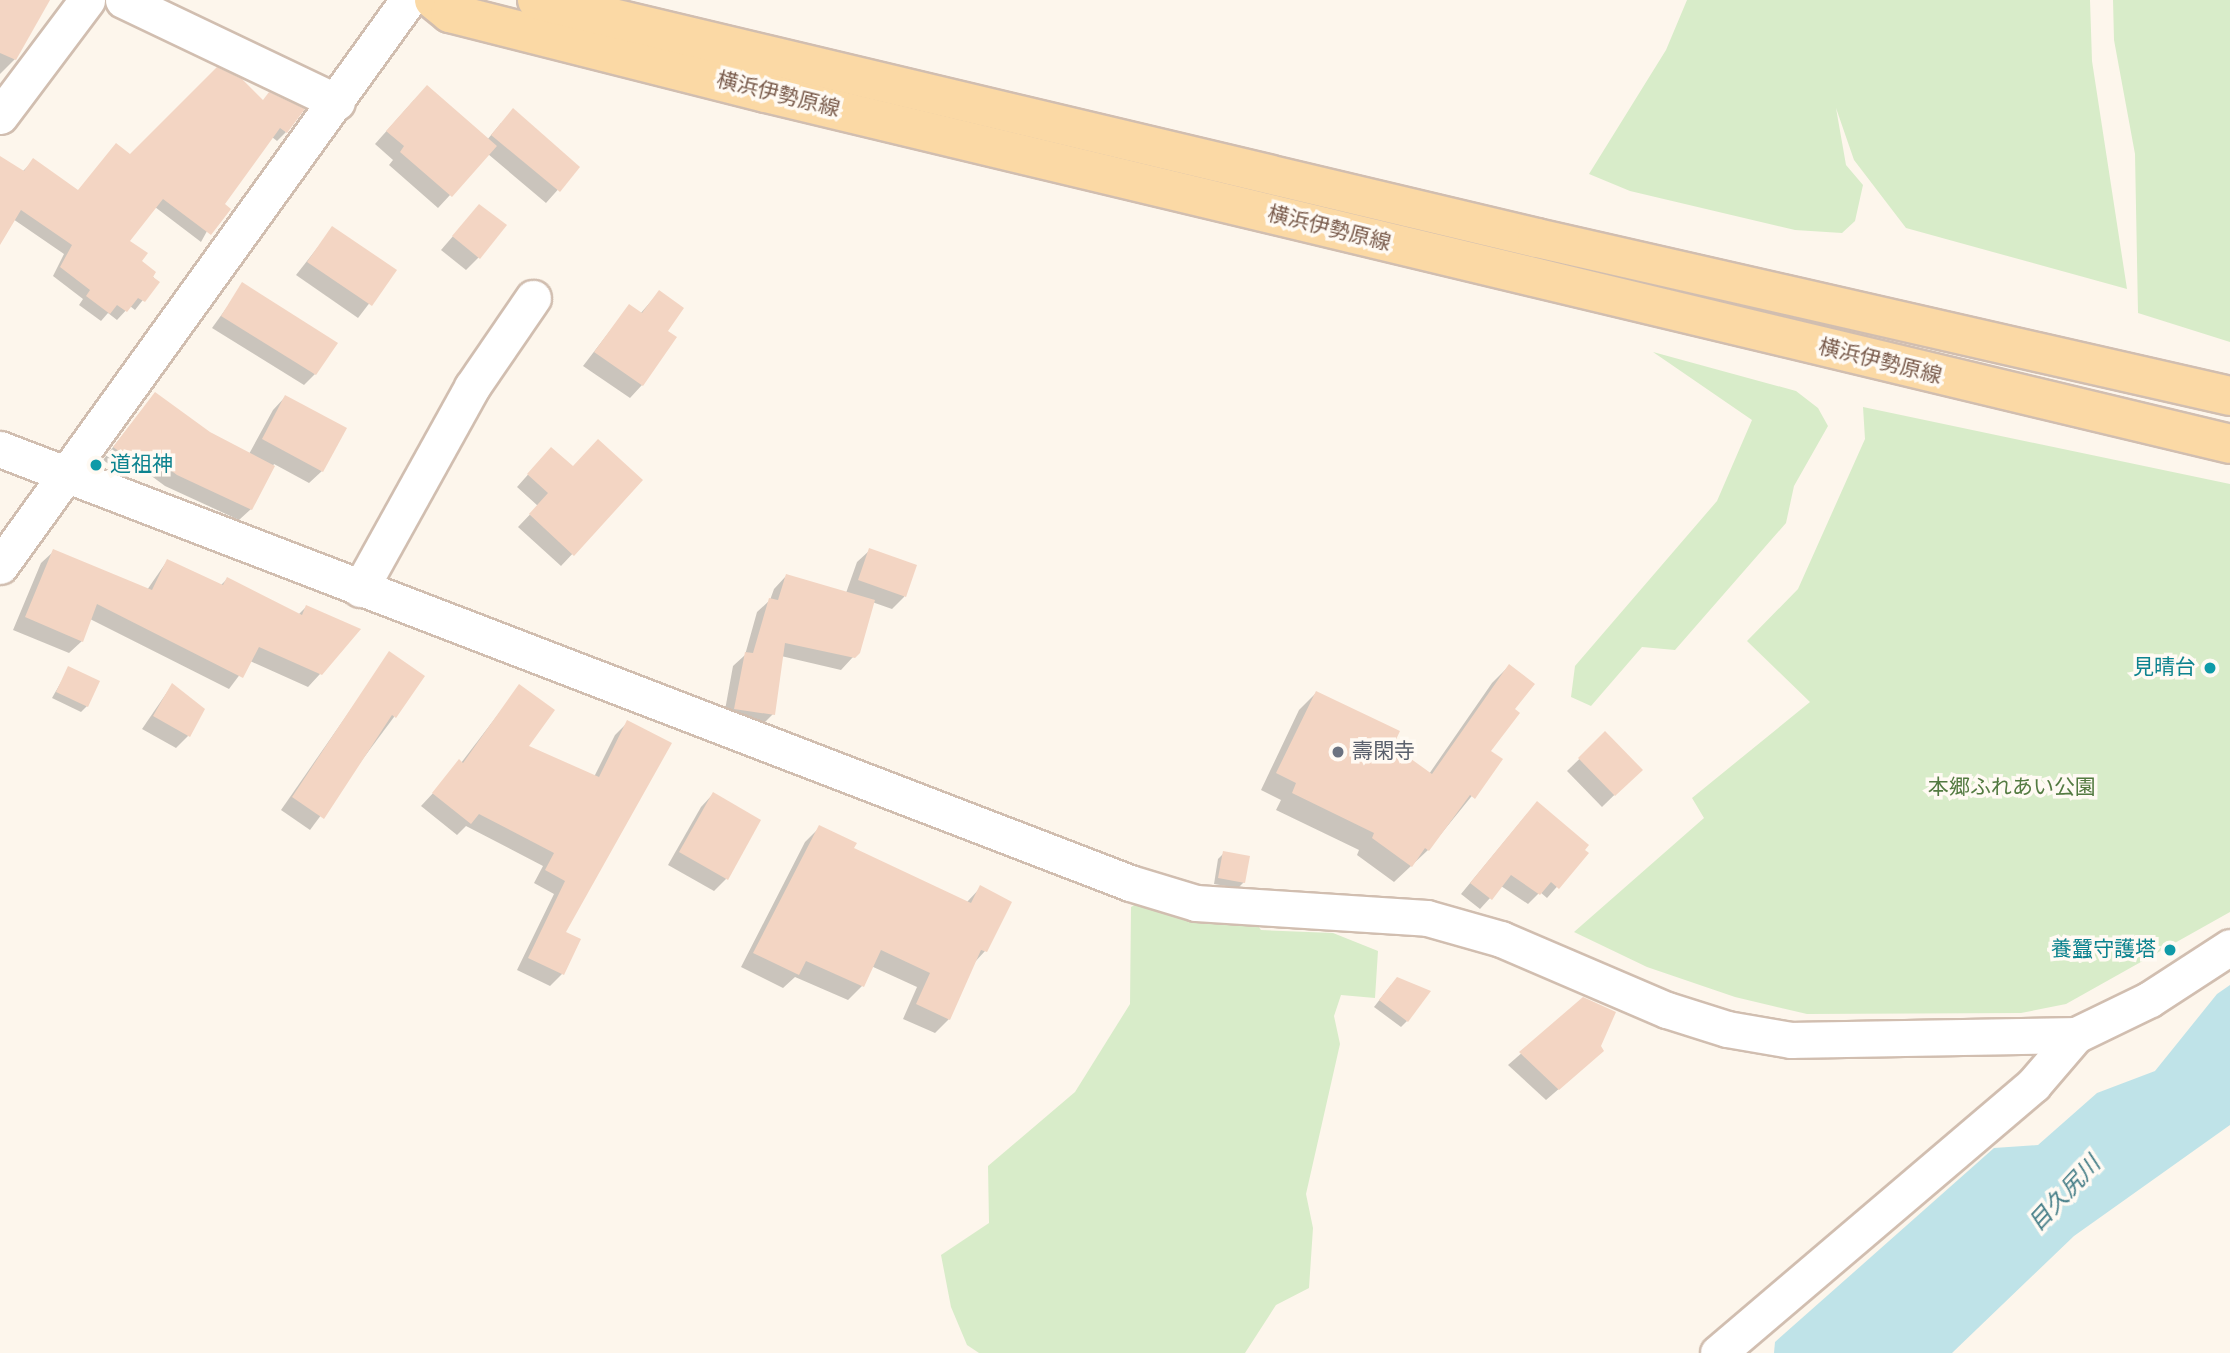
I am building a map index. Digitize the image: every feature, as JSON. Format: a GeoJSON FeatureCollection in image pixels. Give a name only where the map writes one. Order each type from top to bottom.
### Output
{"type":"FeatureCollection","features":[{"type":"Feature","properties":{"kind":"main road","name":"横浜伊勢原線"},"geometry":{"type":"LineString","coordinates":[[434,0],[450,13],[766,93],[2230,444]]}},
{"type":"Feature","properties":{"kind":"main road","name":"横浜伊勢原線"},"geometry":{"type":"LineString","coordinates":[[537,0],[1537,239],[2230,396]]}},
{"type":"Feature","properties":{"kind":"street"},"geometry":{"type":"LineString","coordinates":[[0,116],[87,0]]}},
{"type":"Feature","properties":{"kind":"street"},"geometry":{"type":"LineString","coordinates":[[123,0],[337,102]]}},
{"type":"Feature","properties":{"kind":"street"},"geometry":{"type":"LineString","coordinates":[[0,566],[408,0]]}},
{"type":"Feature","properties":{"kind":"street"},"geometry":{"type":"LineString","coordinates":[[359,589],[472,387],[533,298]]}},
{"type":"Feature","properties":{"kind":"street"},"geometry":{"type":"LineString","coordinates":[[0,449],[1130,883],[1196,903],[1427,918],[1501,939],[1667,1010],[1727,1028],[1791,1040],[2076,1035]]}},
{"type":"Feature","properties":{"kind":"street"},"geometry":{"type":"LineString","coordinates":[[1717,1353],[2033,1085],[2076,1035],[2150,999],[2230,947]]}},
{"type":"Feature","properties":{"kind":"green space"},"geometry":{"type":"Polygon","coordinates":[[[1687,0],[2090,0],[2092,61],[2127,289],[1906,228],[1854,160],[1836,108],[1846,165],[1863,185],[1855,221],[1842,233],[1795,230],[1630,191],[1589,174],[1666,50],[1687,0]]]}},
{"type":"Feature","properties":{"kind":"green space"},"geometry":{"type":"Polygon","coordinates":[[[2113,0],[2230,0],[2230,342],[2138,313],[2135,154],[2114,40],[2113,0]]]}},
{"type":"Feature","properties":{"kind":"green space"},"geometry":{"type":"Polygon","coordinates":[[[1653,352],[1796,391],[1818,408],[1828,426],[1794,486],[1786,523],[1675,650],[1642,647],[1591,706],[1571,697],[1575,666],[1717,501],[1752,420],[1653,352]]]}},
{"type":"Feature","properties":{"kind":"green space","name":"本郷ふれあい公園"},"geometry":{"type":"Polygon","coordinates":[[[1863,407],[2230,484],[2230,912],[2066,1004],[2021,1013],[1807,1014],[1735,997],[1647,967],[1574,932],[1704,818],[1692,798],[1810,702],[1747,641],[1798,589],[1865,439],[1863,407]]]}},
{"type":"Feature","properties":{"kind":"green space"},"geometry":{"type":"Polygon","coordinates":[[[1159,891],[1242,903],[1261,930],[1333,933],[1378,951],[1375,998],[1341,995],[1334,1016],[1340,1044],[1306,1194],[1313,1228],[1309,1288],[1276,1305],[1245,1353],[979,1353],[967,1345],[951,1307],[941,1255],[989,1223],[988,1166],[1075,1092],[1130,1004],[1131,907],[1159,891]]]}},
{"type":"Feature","properties":{"kind":"water","name":"目久尻川"},"geometry":{"type":"Polygon","coordinates":[[[2230,985],[2230,1125],[2074,1236],[1952,1353],[1774,1353],[1775,1342],[1994,1148],[2038,1145],[2097,1093],[2155,1071],[2217,994],[2230,985]]]}},
{"type":"Feature","properties":{"kind":"building"},"geometry":{"type":"Polygon","coordinates":[[[0,0],[50,0],[16,60],[0,53],[0,0]]]}},
{"type":"Feature","properties":{"kind":"building"},"geometry":{"type":"Polygon","coordinates":[[[217,67],[242,79],[263,100],[269,92],[305,109],[287,133],[280,128],[225,204],[231,209],[211,235],[163,199],[130,241],[148,253],[142,261],[156,272],[153,277],[160,282],[145,302],[138,298],[127,312],[117,305],[110,314],[86,296],[90,290],[60,267],[72,245],[21,210],[0,245],[0,156],[24,171],[33,158],[78,190],[116,143],[130,154],[217,67]]]}},
{"type":"Feature","properties":{"kind":"building"},"geometry":{"type":"Polygon","coordinates":[[[427,85],[497,146],[452,197],[400,152],[404,146],[386,131],[427,85]]]}},
{"type":"Feature","properties":{"kind":"building"},"geometry":{"type":"Polygon","coordinates":[[[513,108],[580,167],[560,192],[491,135],[513,108]]]}},
{"type":"Feature","properties":{"kind":"building"},"geometry":{"type":"Polygon","coordinates":[[[479,204],[507,225],[480,259],[452,236],[479,204]]]}},
{"type":"Feature","properties":{"kind":"building"},"geometry":{"type":"Polygon","coordinates":[[[332,226],[397,270],[372,306],[307,262],[332,226]]]}},
{"type":"Feature","properties":{"kind":"building"},"geometry":{"type":"Polygon","coordinates":[[[242,282],[338,343],[316,375],[221,316],[242,282]]]}},
{"type":"Feature","properties":{"kind":"building"},"geometry":{"type":"Polygon","coordinates":[[[659,290],[684,308],[668,331],[677,337],[643,386],[594,352],[629,304],[642,313],[659,290]]]}},
{"type":"Feature","properties":{"kind":"building"},"geometry":{"type":"Polygon","coordinates":[[[155,392],[210,432],[275,466],[252,510],[177,475],[149,454],[140,466],[113,447],[155,392]]]}},
{"type":"Feature","properties":{"kind":"building"},"geometry":{"type":"Polygon","coordinates":[[[285,395],[347,428],[323,472],[262,439],[285,395]]]}},
{"type":"Feature","properties":{"kind":"building"},"geometry":{"type":"Polygon","coordinates":[[[598,439],[643,480],[574,556],[529,514],[548,493],[527,474],[551,447],[573,466],[598,439]]]}},
{"type":"Feature","properties":{"kind":"building"},"geometry":{"type":"Polygon","coordinates":[[[869,548],[917,565],[906,597],[858,580],[869,548]]]}},
{"type":"Feature","properties":{"kind":"building"},"geometry":{"type":"Polygon","coordinates":[[[53,549],[152,590],[167,559],[223,585],[227,577],[302,615],[306,605],[361,629],[322,675],[259,647],[243,678],[97,604],[83,642],[25,617],[53,549]]]}},
{"type":"Feature","properties":{"kind":"building"},"geometry":{"type":"Polygon","coordinates":[[[786,574],[875,600],[860,653],[855,658],[785,643],[775,715],[734,709],[745,652],[753,653],[769,598],[778,600],[786,574]]]}},
{"type":"Feature","properties":{"kind":"building"},"geometry":{"type":"Polygon","coordinates":[[[389,651],[425,676],[396,718],[392,715],[324,819],[292,797],[389,651]]]}},
{"type":"Feature","properties":{"kind":"building"},"geometry":{"type":"Polygon","coordinates":[[[1509,664],[1535,684],[1515,709],[1520,713],[1491,751],[1503,759],[1475,799],[1470,795],[1429,851],[1425,848],[1412,867],[1372,838],[1374,833],[1292,793],[1296,783],[1276,773],[1316,691],[1400,731],[1393,746],[1432,774],[1509,664]]]}},
{"type":"Feature","properties":{"kind":"building"},"geometry":{"type":"Polygon","coordinates":[[[68,666],[100,681],[88,707],[56,692],[68,666]]]}},
{"type":"Feature","properties":{"kind":"building"},"geometry":{"type":"Polygon","coordinates":[[[172,683],[205,709],[190,737],[153,716],[172,683]]]}},
{"type":"Feature","properties":{"kind":"building"},"geometry":{"type":"Polygon","coordinates":[[[519,684],[555,710],[529,746],[599,777],[627,720],[672,743],[566,932],[581,939],[564,975],[528,958],[565,881],[545,870],[554,853],[479,814],[471,824],[432,793],[459,759],[463,763],[519,684]]]}},
{"type":"Feature","properties":{"kind":"building"},"geometry":{"type":"Polygon","coordinates":[[[1605,731],[1643,770],[1615,796],[1578,758],[1605,731]]]}},
{"type":"Feature","properties":{"kind":"building"},"geometry":{"type":"Polygon","coordinates":[[[713,792],[761,820],[728,880],[679,852],[713,792]]]}},
{"type":"Feature","properties":{"kind":"building"},"geometry":{"type":"Polygon","coordinates":[[[1537,801],[1589,845],[1585,850],[1589,853],[1559,889],[1551,882],[1540,895],[1511,875],[1492,900],[1470,883],[1537,801]]]}},
{"type":"Feature","properties":{"kind":"building"},"geometry":{"type":"Polygon","coordinates":[[[819,825],[857,843],[854,848],[971,903],[980,885],[1012,902],[987,952],[981,950],[950,1020],[916,1004],[930,973],[881,950],[864,987],[806,961],[799,975],[753,953],[819,825]]]}},
{"type":"Feature","properties":{"kind":"building"},"geometry":{"type":"Polygon","coordinates":[[[1223,851],[1250,856],[1245,883],[1218,878],[1223,851]]]}},
{"type":"Feature","properties":{"kind":"building"},"geometry":{"type":"Polygon","coordinates":[[[1397,977],[1431,991],[1408,1022],[1379,1000],[1397,977]]]}},
{"type":"Feature","properties":{"kind":"building"},"geometry":{"type":"Polygon","coordinates":[[[1583,997],[1616,1012],[1601,1046],[1604,1051],[1559,1090],[1519,1052],[1583,997]]]}},
{"type":"Feature","properties":{"kind":"place","name":"道祖神"},"geometry":{"type":"Point","coordinates":[96,465]}},
{"type":"Feature","properties":{"kind":"place","name":"見晴台"},"geometry":{"type":"Point","coordinates":[2210,668]}},
{"type":"Feature","properties":{"kind":"place","name":"壽閑寺"},"geometry":{"type":"Point","coordinates":[1338,752]}},
{"type":"Feature","properties":{"kind":"place","name":"養蠶守護塔"},"geometry":{"type":"Point","coordinates":[2170,950]}}]}
